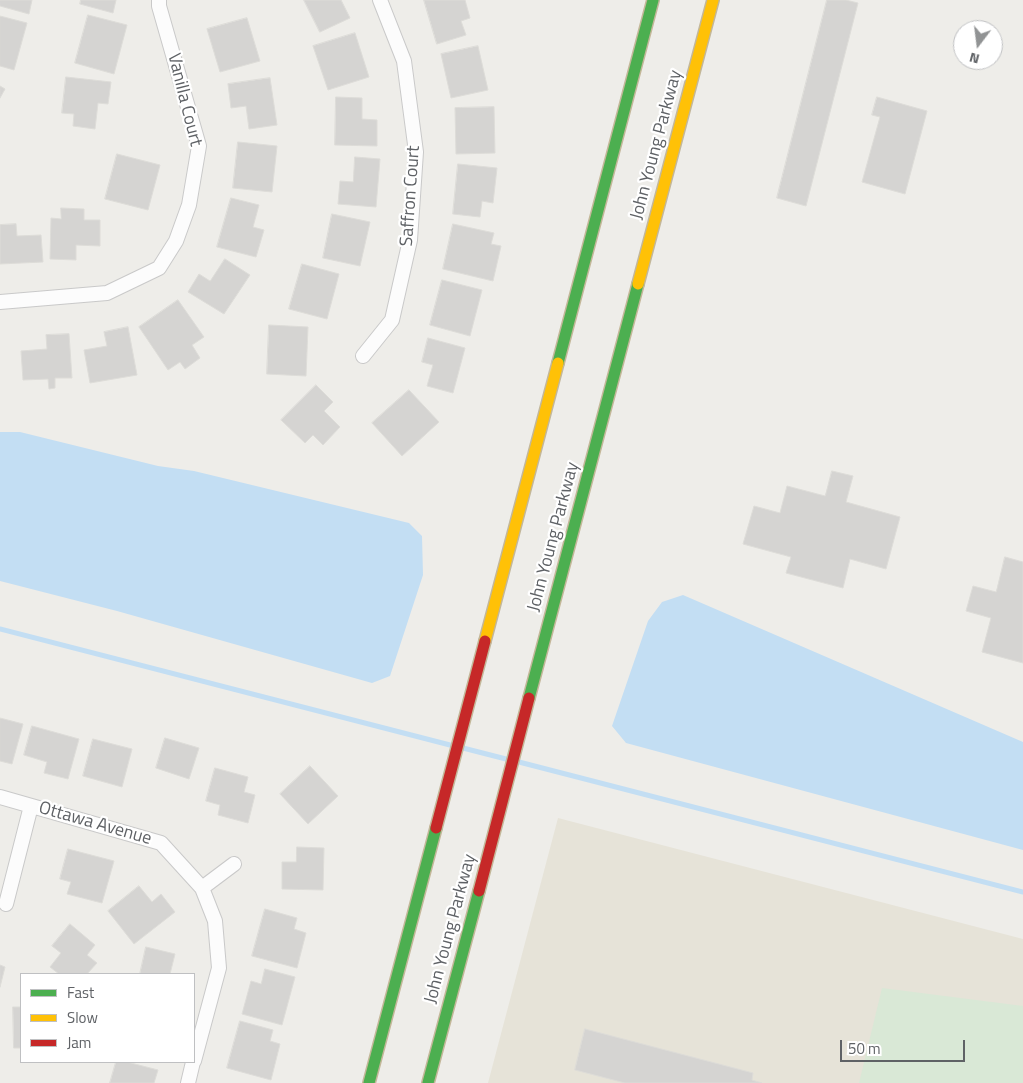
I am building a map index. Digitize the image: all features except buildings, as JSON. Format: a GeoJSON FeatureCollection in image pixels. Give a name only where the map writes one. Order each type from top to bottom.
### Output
{"type":"FeatureCollection","features":[{"type":"Feature","properties":{"kind":"highway"},"geometry":{"type":"LineString","coordinates":[[369,1083],[653,0]]}},
{"type":"Feature","properties":{"kind":"highway","name":"John Young Parkway"},"geometry":{"type":"LineString","coordinates":[[428,1083],[713,0]]}},
{"type":"Feature","properties":{"kind":"street","name":"Vanilla Court"},"geometry":{"type":"LineString","coordinates":[[0,302],[107,293],[159,268],[176,241],[189,206],[199,146],[158,6],[159,0]]}},
{"type":"Feature","properties":{"kind":"street","name":"Saffron Court"},"geometry":{"type":"LineString","coordinates":[[363,356],[392,320],[410,240],[416,152],[404,61],[380,0]]}},
{"type":"Feature","properties":{"kind":"street","name":"Ottawa Avenue"},"geometry":{"type":"LineString","coordinates":[[0,798],[161,843],[202,888],[215,921],[218,968],[195,1057]]}},
{"type":"Feature","properties":{"kind":"street"},"geometry":{"type":"LineString","coordinates":[[6,904],[32,806]]}},
{"type":"Feature","properties":{"kind":"street"},"geometry":{"type":"LineString","coordinates":[[202,888],[234,864]]}},
{"type":"Feature","properties":{"kind":"street","name":"Ottawa Avenue"},"geometry":{"type":"LineString","coordinates":[[188,1083],[193,1063]]}},
{"type":"Feature","properties":{"kind":"shaded area"},"geometry":{"type":"Polygon","coordinates":[[[558,818],[1023,939],[1023,1083],[488,1083],[558,818]]]}},
{"type":"Feature","properties":{"kind":"green space"},"geometry":{"type":"Polygon","coordinates":[[[882,988],[1023,1006],[1023,1083],[859,1083],[882,988]]]}},
{"type":"Feature","properties":{"kind":"water"},"geometry":{"type":"Polygon","coordinates":[[[0,432],[20,432],[158,466],[194,471],[409,523],[422,536],[423,575],[390,676],[372,683],[117,611],[0,581],[0,432]]]}},
{"type":"Feature","properties":{"kind":"water"},"geometry":{"type":"Polygon","coordinates":[[[683,595],[1023,742],[1023,850],[626,743],[612,726],[648,621],[662,602],[683,595]]]}},
{"type":"Feature","properties":{"kind":"waterway"},"geometry":{"type":"LineString","coordinates":[[0,629],[450,745]]}},
{"type":"Feature","properties":{"kind":"waterway"},"geometry":{"type":"LineString","coordinates":[[463,748],[506,759]]}},
{"type":"Feature","properties":{"kind":"waterway"},"geometry":{"type":"LineString","coordinates":[[519,762],[1023,892]]}},
{"type":"Feature","properties":{"kind":"traffic: fast"},"geometry":{"type":"LineString","coordinates":[[558,363],[653,0]]}},
{"type":"Feature","properties":{"kind":"traffic: fast"},"geometry":{"type":"LineString","coordinates":[[529,698],[638,284]]}},
{"type":"Feature","properties":{"kind":"traffic: fast"},"geometry":{"type":"LineString","coordinates":[[369,1083],[436,828]]}},
{"type":"Feature","properties":{"kind":"traffic: fast"},"geometry":{"type":"LineString","coordinates":[[428,1083],[479,891]]}},
{"type":"Feature","properties":{"kind":"traffic: slow"},"geometry":{"type":"LineString","coordinates":[[638,284],[713,0]]}},
{"type":"Feature","properties":{"kind":"traffic: slow"},"geometry":{"type":"LineString","coordinates":[[485,641],[558,363]]}},
{"type":"Feature","properties":{"kind":"traffic: jam"},"geometry":{"type":"LineString","coordinates":[[436,828],[485,641]]}},
{"type":"Feature","properties":{"kind":"traffic: jam"},"geometry":{"type":"LineString","coordinates":[[479,891],[529,698]]}}]}
